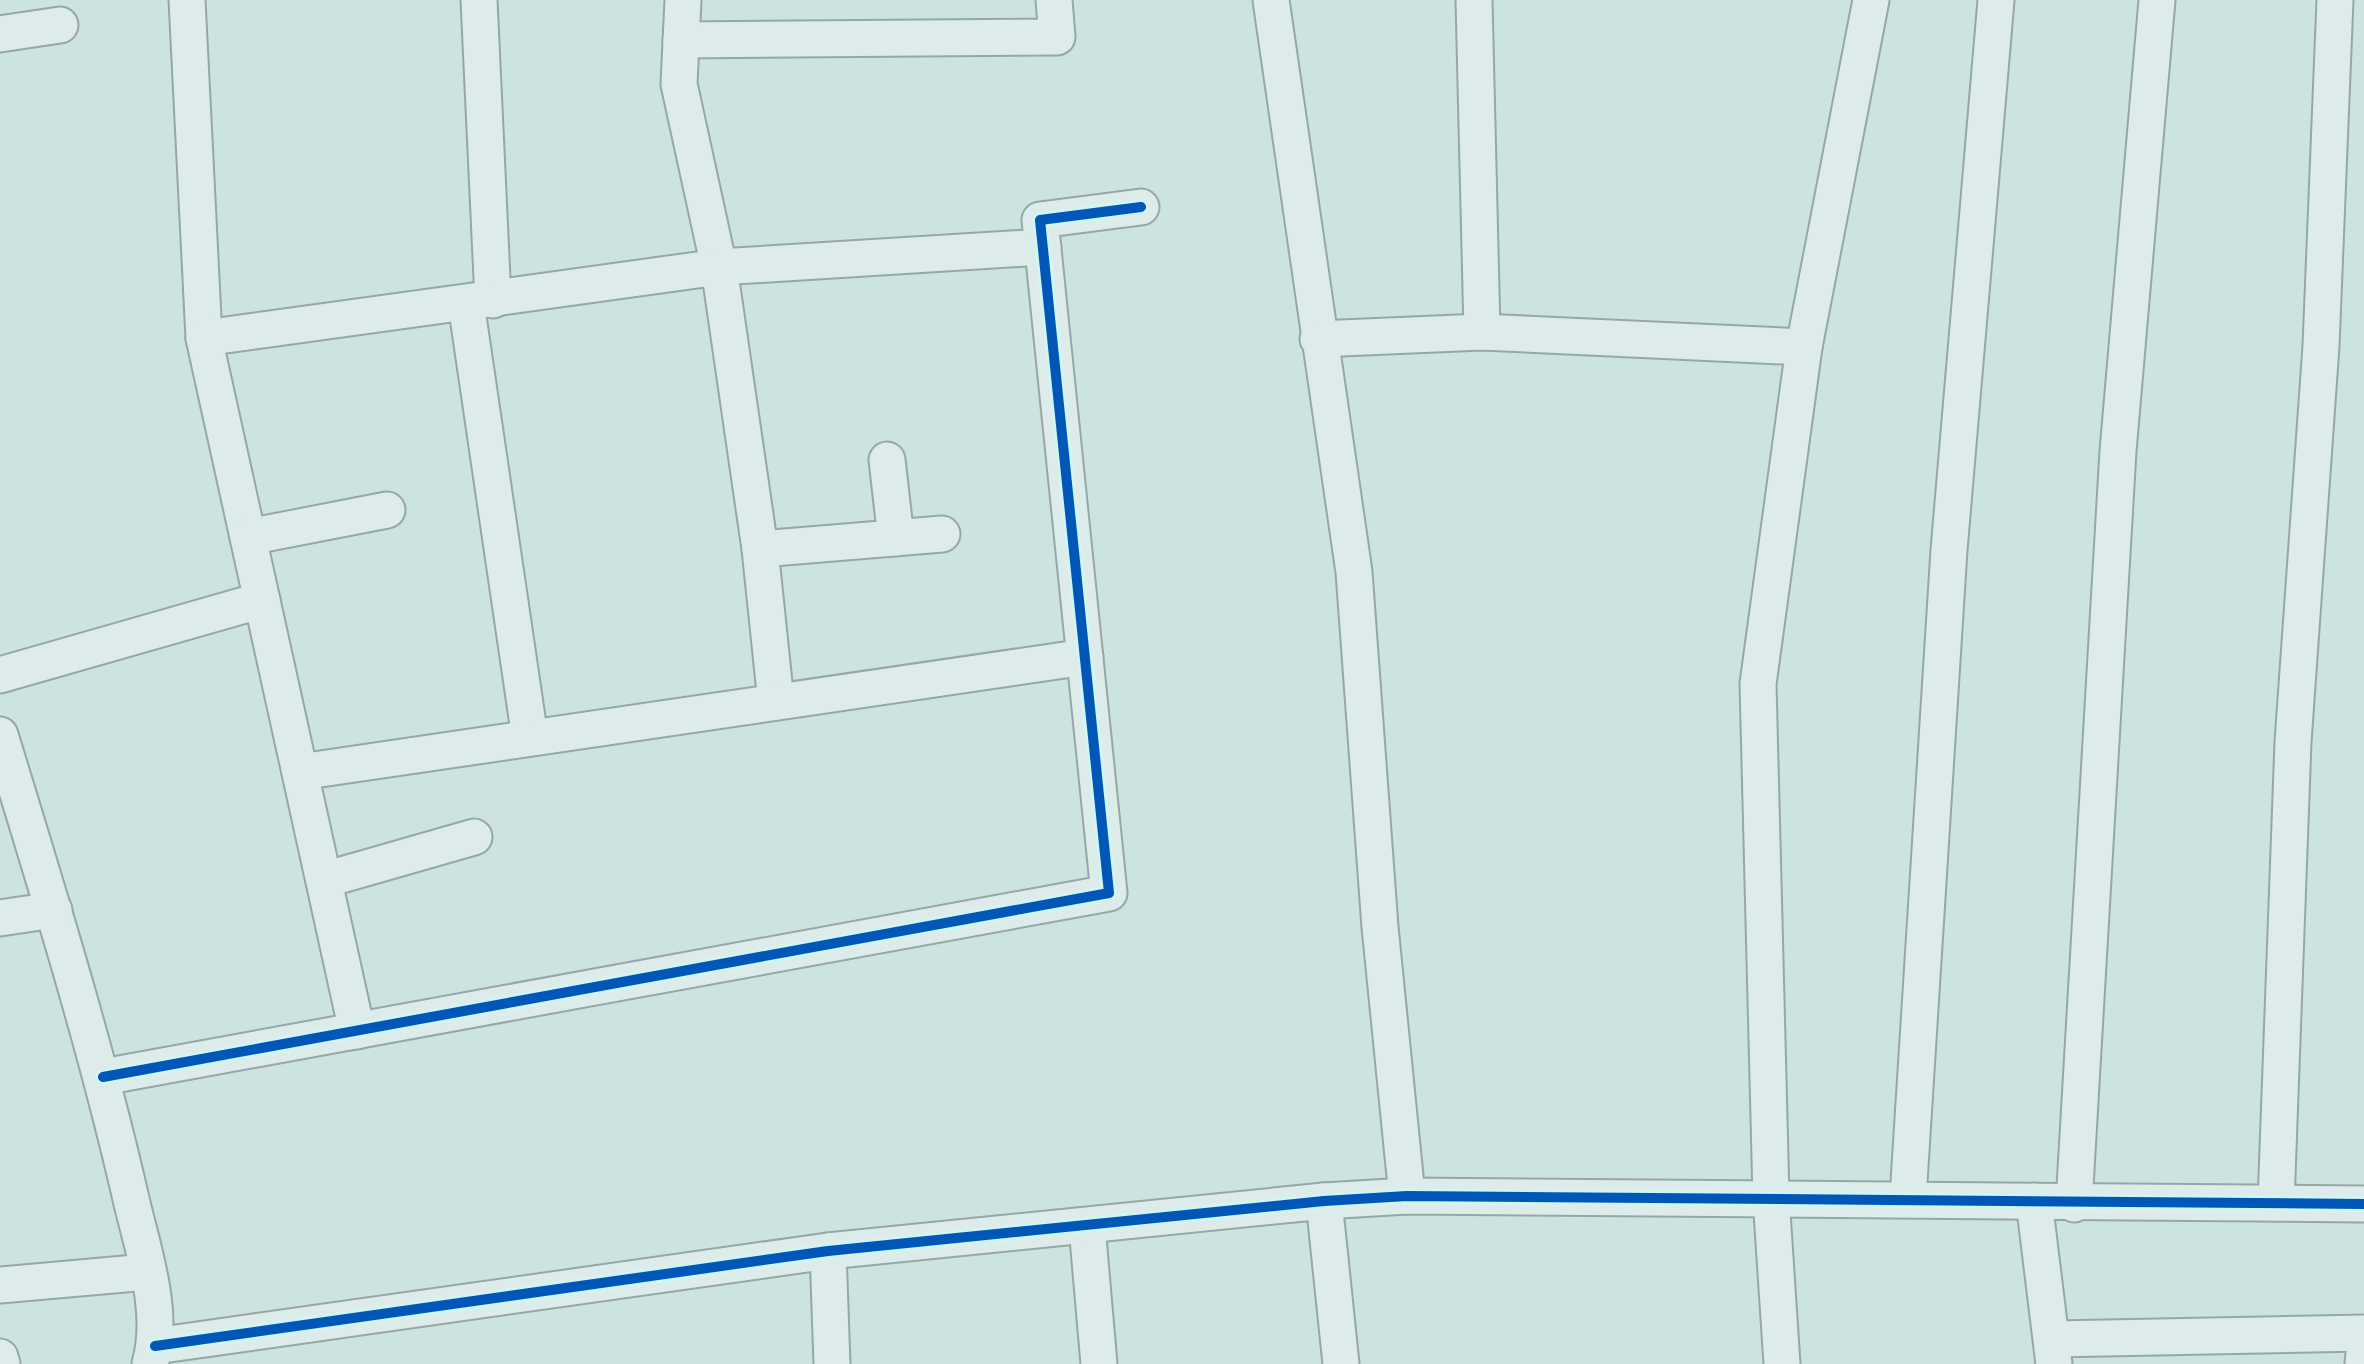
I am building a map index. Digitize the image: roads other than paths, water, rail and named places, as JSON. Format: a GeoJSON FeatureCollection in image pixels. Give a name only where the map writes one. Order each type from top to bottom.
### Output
{"type":"FeatureCollection","features":[{"type":"Feature","properties":{"kind":"street"},"geometry":{"type":"LineString","coordinates":[[187,0],[204,338],[357,1031]]}},
{"type":"Feature","properties":{"kind":"street"},"geometry":{"type":"LineString","coordinates":[[479,0],[480,302],[530,738]]}},
{"type":"Feature","properties":{"kind":"street"},"geometry":{"type":"LineString","coordinates":[[684,0],[679,84],[719,267],[760,549],[776,702]]}},
{"type":"Feature","properties":{"kind":"street"},"geometry":{"type":"LineString","coordinates":[[681,40],[1057,37],[1054,0]]}},
{"type":"Feature","properties":{"kind":"street"},"geometry":{"type":"LineString","coordinates":[[1271,0],[1354,572],[1380,927],[1407,1196]]}},
{"type":"Feature","properties":{"kind":"street"},"geometry":{"type":"LineString","coordinates":[[1474,0],[1482,332]]}},
{"type":"Feature","properties":{"kind":"street"},"geometry":{"type":"LineString","coordinates":[[1782,1364],[1771,1197],[1758,684],[1804,347],[1872,0]]}},
{"type":"Feature","properties":{"kind":"street"},"geometry":{"type":"LineString","coordinates":[[1908,1198],[1948,550],[1996,0]]}},
{"type":"Feature","properties":{"kind":"street"},"geometry":{"type":"LineString","coordinates":[[2074,1204],[2118,451],[2156,0]]}},
{"type":"Feature","properties":{"kind":"street"},"geometry":{"type":"LineString","coordinates":[[2276,1202],[2293,742],[2321,346],[2334,0]]}},
{"type":"Feature","properties":{"kind":"street"},"geometry":{"type":"LineString","coordinates":[[0,34],[60,25]]}},
{"type":"Feature","properties":{"kind":"street"},"geometry":{"type":"LineString","coordinates":[[103,1078],[1108,893],[1040,220],[1141,207]]}},
{"type":"Feature","properties":{"kind":"street"},"geometry":{"type":"LineString","coordinates":[[204,338],[719,267],[1043,247]]}},
{"type":"Feature","properties":{"kind":"street"},"geometry":{"type":"LineString","coordinates":[[1318,339],[1482,332],[1804,347]]}},
{"type":"Feature","properties":{"kind":"street"},"geometry":{"type":"LineString","coordinates":[[887,460],[896,538]]}},
{"type":"Feature","properties":{"kind":"street"},"geometry":{"type":"LineString","coordinates":[[248,537],[387,510]]}},
{"type":"Feature","properties":{"kind":"street"},"geometry":{"type":"LineString","coordinates":[[760,549],[942,534]]}},
{"type":"Feature","properties":{"kind":"street"},"geometry":{"type":"LineString","coordinates":[[0,675],[262,600]]}},
{"type":"Feature","properties":{"kind":"street"},"geometry":{"type":"LineString","coordinates":[[300,772],[1085,658]]}},
{"type":"Feature","properties":{"kind":"street"},"geometry":{"type":"LineString","coordinates":[[0,735],[103,1078],[152,1292],[152,1355],[828,1250],[1324,1201],[1407,1196],[1908,1198],[2074,1204],[2276,1202],[2364,1204],[2364,1215]]}},
{"type":"Feature","properties":{"kind":"street"},"geometry":{"type":"LineString","coordinates":[[324,880],[474,837]]}},
{"type":"Feature","properties":{"kind":"street"},"geometry":{"type":"LineString","coordinates":[[0,918],[54,910]]}},
{"type":"Feature","properties":{"kind":"street"},"geometry":{"type":"LineString","coordinates":[[1324,1201],[1341,1364]]}},
{"type":"Feature","properties":{"kind":"street"},"geometry":{"type":"LineString","coordinates":[[2034,1202],[2054,1352],[2364,1333]]}},
{"type":"Feature","properties":{"kind":"street"},"geometry":{"type":"LineString","coordinates":[[1088,1226],[1099,1364]]}},
{"type":"Feature","properties":{"kind":"street"},"geometry":{"type":"LineString","coordinates":[[828,1250],[832,1364]]}},
{"type":"Feature","properties":{"kind":"street"},"geometry":{"type":"LineString","coordinates":[[0,1284],[147,1272]]}},
{"type":"Feature","properties":{"kind":"street"},"geometry":{"type":"LineString","coordinates":[[2363,1364],[2364,1353]]}}]}
